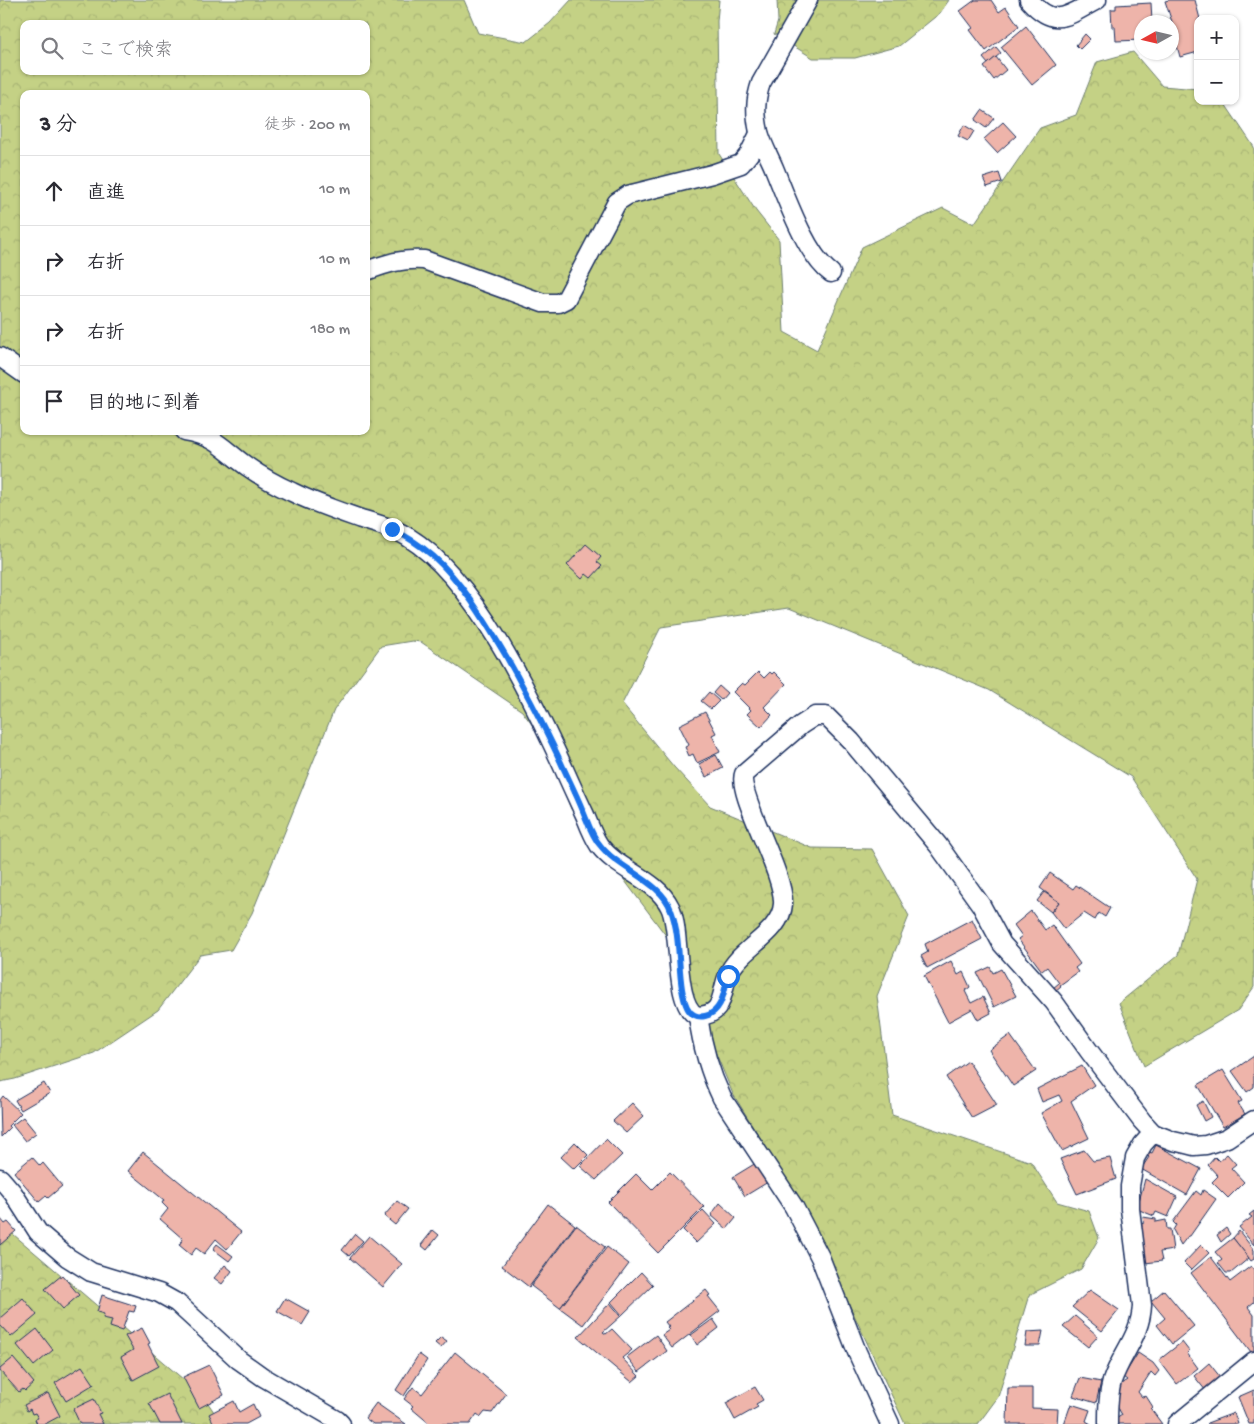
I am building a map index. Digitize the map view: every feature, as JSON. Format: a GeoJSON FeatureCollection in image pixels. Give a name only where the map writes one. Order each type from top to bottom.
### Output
{"type":"FeatureCollection","features":[{"type":"Feature","properties":{"kind":"street"},"geometry":{"type":"LineString","coordinates":[[808,0],[761,83],[756,95],[756,110],[759,134],[797,224],[822,266],[831,273]]}},
{"type":"Feature","properties":{"kind":"street"},"geometry":{"type":"LineString","coordinates":[[1029,0],[1044,14],[1062,18],[1075,14],[1097,0]]}},
{"type":"Feature","properties":{"kind":"street"},"geometry":{"type":"LineString","coordinates":[[370,270],[409,259],[424,260],[543,304],[558,303],[566,299],[618,202],[628,195],[712,174],[741,164],[749,154],[759,134]]}},
{"type":"Feature","properties":{"kind":"street"},"geometry":{"type":"LineString","coordinates":[[0,357],[20,371]]}},
{"type":"Feature","properties":{"kind":"street"},"geometry":{"type":"LineString","coordinates":[[204,435],[211,438],[260,475],[300,496],[317,504],[392,529],[407,536],[442,565],[476,609],[524,688],[599,844],[619,864],[653,886],[664,896],[671,908],[675,924],[684,1000],[690,1012],[698,1016],[711,1014],[716,1009],[722,1001],[732,968],[778,922],[781,914],[782,897],[777,878],[747,799],[742,778],[744,774],[801,725],[815,716],[826,716],[851,741],[938,845],[981,905],[1002,944],[1054,1002],[1142,1122],[1153,1133],[1186,1144],[1206,1145],[1227,1138],[1254,1120]]}},
{"type":"Feature","properties":{"kind":"street"},"geometry":{"type":"LineString","coordinates":[[698,1016],[702,1043],[718,1090],[794,1207],[820,1258],[857,1352],[890,1424]]}},
{"type":"Feature","properties":{"kind":"street"},"geometry":{"type":"LineString","coordinates":[[1108,1424],[1109,1394],[1113,1379],[1132,1342],[1142,1312],[1130,1209],[1130,1186],[1135,1158],[1143,1144],[1153,1133]]}},
{"type":"Feature","properties":{"kind":"street"},"geometry":{"type":"LineString","coordinates":[[0,1178],[13,1193],[38,1232],[67,1257],[91,1272],[159,1293],[177,1303],[239,1360],[263,1377],[341,1424]]}},
{"type":"Feature","properties":{"kind":"street"},"geometry":{"type":"LineString","coordinates":[[1177,1424],[1254,1361]]}},
{"type":"Feature","properties":{"kind":"green space"},"geometry":{"type":"Polygon","coordinates":[[[0,0],[464,0],[478,33],[526,42],[550,23],[571,0],[719,0],[717,21],[719,154],[756,211],[779,240],[784,332],[817,350],[862,247],[943,208],[974,224],[1040,128],[1076,115],[1097,62],[1133,52],[1134,60],[1140,60],[1162,86],[1194,89],[1194,105],[1226,105],[1254,147],[1254,987],[1238,1010],[1144,1066],[1119,1003],[1178,955],[1197,879],[1131,777],[989,690],[789,608],[661,627],[622,704],[674,767],[710,806],[812,848],[872,849],[909,916],[877,996],[892,1115],[1031,1162],[1057,1202],[1089,1211],[1099,1238],[1081,1269],[1029,1295],[998,1397],[978,1424],[905,1424],[806,1212],[733,1094],[667,937],[571,809],[544,741],[522,711],[421,642],[412,641],[381,646],[334,710],[252,913],[231,950],[200,955],[158,1010],[94,1053],[15,1079],[0,1082],[0,0]]]}},
{"type":"Feature","properties":{"kind":"green space"},"geometry":{"type":"Polygon","coordinates":[[[777,0],[949,0],[940,13],[899,46],[855,58],[813,58],[774,34],[778,21],[777,0]]]}},
{"type":"Feature","properties":{"kind":"green space"},"geometry":{"type":"Polygon","coordinates":[[[0,1223],[204,1397],[222,1424],[0,1424],[0,1223]]]}},
{"type":"Feature","properties":{"kind":"building"},"geometry":{"type":"Polygon","coordinates":[[[975,0],[991,0],[999,12],[1006,7],[1019,26],[986,51],[970,30],[973,28],[960,11],[975,0]]]}},
{"type":"Feature","properties":{"kind":"building"},"geometry":{"type":"Polygon","coordinates":[[[1195,0],[1199,15],[1194,15],[1194,53],[1180,57],[1179,15],[1170,15],[1165,1],[1195,0]]]}},
{"type":"Feature","properties":{"kind":"building"},"geometry":{"type":"Polygon","coordinates":[[[1151,3],[1152,15],[1134,15],[1134,40],[1116,41],[1115,27],[1112,27],[1111,9],[1116,9],[1116,5],[1151,3]]]}},
{"type":"Feature","properties":{"kind":"building"},"geometry":{"type":"Polygon","coordinates":[[[1026,26],[1056,65],[1032,85],[1001,47],[1026,26]]]}},
{"type":"Feature","properties":{"kind":"building"},"geometry":{"type":"Polygon","coordinates":[[[1085,34],[1090,39],[1080,49],[1076,45],[1085,34]]]}},
{"type":"Feature","properties":{"kind":"building"},"geometry":{"type":"Polygon","coordinates":[[[996,47],[1001,53],[988,64],[983,58],[996,47]]]}},
{"type":"Feature","properties":{"kind":"building"},"geometry":{"type":"Polygon","coordinates":[[[996,57],[1006,70],[994,80],[984,67],[996,57]]]}},
{"type":"Feature","properties":{"kind":"building"},"geometry":{"type":"Polygon","coordinates":[[[982,110],[994,118],[986,128],[975,120],[982,110]]]}},
{"type":"Feature","properties":{"kind":"building"},"geometry":{"type":"Polygon","coordinates":[[[1003,122],[1016,136],[997,153],[984,139],[1003,122]]]}},
{"type":"Feature","properties":{"kind":"building"},"geometry":{"type":"Polygon","coordinates":[[[964,125],[974,131],[968,141],[958,136],[964,125]]]}},
{"type":"Feature","properties":{"kind":"building"},"geometry":{"type":"Polygon","coordinates":[[[999,173],[1002,182],[987,187],[983,178],[999,173]]]}},
{"type":"Feature","properties":{"kind":"building"},"geometry":{"type":"Polygon","coordinates":[[[586,544],[601,557],[597,562],[602,566],[591,578],[586,574],[582,579],[567,565],[586,544]]]}},
{"type":"Feature","properties":{"kind":"building"},"geometry":{"type":"Polygon","coordinates":[[[758,672],[764,678],[770,672],[772,674],[774,672],[786,684],[764,707],[772,715],[761,727],[747,714],[751,710],[733,692],[742,683],[745,685],[758,672]]]}},
{"type":"Feature","properties":{"kind":"building"},"geometry":{"type":"Polygon","coordinates":[[[719,686],[727,693],[721,700],[713,693],[719,686]]]}},
{"type":"Feature","properties":{"kind":"building"},"geometry":{"type":"Polygon","coordinates":[[[709,692],[719,701],[711,709],[701,701],[709,692]]]}},
{"type":"Feature","properties":{"kind":"building"},"geometry":{"type":"Polygon","coordinates":[[[705,712],[716,733],[712,735],[720,752],[697,763],[693,754],[689,756],[685,747],[689,745],[679,725],[705,712]]]}},
{"type":"Feature","properties":{"kind":"building"},"geometry":{"type":"Polygon","coordinates":[[[716,755],[723,768],[706,777],[699,764],[716,755]]]}},
{"type":"Feature","properties":{"kind":"building"},"geometry":{"type":"Polygon","coordinates":[[[1050,873],[1073,889],[1076,885],[1110,908],[1105,917],[1099,913],[1095,920],[1084,913],[1064,929],[1051,912],[1059,902],[1040,888],[1050,873]]]}},
{"type":"Feature","properties":{"kind":"building"},"geometry":{"type":"Polygon","coordinates":[[[1044,892],[1059,902],[1051,912],[1037,901],[1044,892]]]}},
{"type":"Feature","properties":{"kind":"building"},"geometry":{"type":"Polygon","coordinates":[[[1031,911],[1045,930],[1052,925],[1080,964],[1075,968],[1078,972],[1055,991],[1053,988],[1059,983],[1047,967],[1042,971],[1018,939],[1022,936],[1014,925],[1031,911]]]}},
{"type":"Feature","properties":{"kind":"building"},"geometry":{"type":"Polygon","coordinates":[[[972,919],[982,939],[927,968],[921,956],[928,952],[925,944],[972,919]]]}},
{"type":"Feature","properties":{"kind":"building"},"geometry":{"type":"Polygon","coordinates":[[[951,961],[958,975],[963,972],[970,987],[965,991],[971,1003],[983,997],[991,1013],[978,1020],[972,1009],[948,1022],[924,976],[951,961]]]}},
{"type":"Feature","properties":{"kind":"building"},"geometry":{"type":"Polygon","coordinates":[[[990,967],[993,973],[1001,969],[1016,996],[994,1007],[977,973],[990,967]]]}},
{"type":"Feature","properties":{"kind":"building"},"geometry":{"type":"Polygon","coordinates":[[[1010,1035],[1036,1071],[1013,1086],[989,1050],[1010,1035]]]}},
{"type":"Feature","properties":{"kind":"building"},"geometry":{"type":"Polygon","coordinates":[[[1254,1056],[1254,1087],[1247,1092],[1232,1071],[1254,1056]]]}},
{"type":"Feature","properties":{"kind":"building"},"geometry":{"type":"Polygon","coordinates":[[[968,1061],[997,1105],[972,1118],[946,1077],[968,1061]]]}},
{"type":"Feature","properties":{"kind":"building"},"geometry":{"type":"Polygon","coordinates":[[[1082,1066],[1094,1085],[1071,1101],[1089,1138],[1062,1151],[1041,1113],[1062,1101],[1059,1095],[1042,1102],[1037,1089],[1082,1066]]]}},
{"type":"Feature","properties":{"kind":"building"},"geometry":{"type":"Polygon","coordinates":[[[1223,1070],[1242,1101],[1238,1103],[1245,1114],[1223,1127],[1198,1085],[1223,1070]]]}},
{"type":"Feature","properties":{"kind":"building"},"geometry":{"type":"Polygon","coordinates":[[[44,1083],[50,1093],[21,1110],[15,1100],[44,1083]]]}},
{"type":"Feature","properties":{"kind":"building"},"geometry":{"type":"Polygon","coordinates":[[[3,1096],[21,1113],[8,1126],[10,1128],[1,1137],[0,1100],[3,1096]]]}},
{"type":"Feature","properties":{"kind":"building"},"geometry":{"type":"Polygon","coordinates":[[[1203,1101],[1211,1117],[1204,1121],[1196,1105],[1203,1101]]]}},
{"type":"Feature","properties":{"kind":"building"},"geometry":{"type":"Polygon","coordinates":[[[632,1103],[644,1116],[626,1133],[613,1121],[632,1103]]]}},
{"type":"Feature","properties":{"kind":"building"},"geometry":{"type":"Polygon","coordinates":[[[23,1117],[36,1133],[25,1141],[12,1125],[23,1117]]]}},
{"type":"Feature","properties":{"kind":"building"},"geometry":{"type":"Polygon","coordinates":[[[606,1139],[622,1155],[596,1180],[580,1166],[606,1139]]]}},
{"type":"Feature","properties":{"kind":"building"},"geometry":{"type":"Polygon","coordinates":[[[575,1142],[588,1155],[574,1169],[561,1157],[575,1142]]]}},
{"type":"Feature","properties":{"kind":"building"},"geometry":{"type":"Polygon","coordinates":[[[1156,1145],[1201,1169],[1187,1195],[1141,1169],[1149,1157],[1146,1154],[1147,1151],[1152,1153],[1156,1145]]]}},
{"type":"Feature","properties":{"kind":"building"},"geometry":{"type":"Polygon","coordinates":[[[1084,1150],[1093,1161],[1110,1158],[1116,1179],[1077,1194],[1060,1159],[1084,1150]]]}},
{"type":"Feature","properties":{"kind":"building"},"geometry":{"type":"Polygon","coordinates":[[[143,1152],[241,1232],[227,1249],[216,1239],[204,1254],[196,1248],[191,1255],[179,1245],[183,1239],[160,1219],[168,1209],[162,1203],[164,1200],[128,1171],[143,1152]]]}},
{"type":"Feature","properties":{"kind":"building"},"geometry":{"type":"Polygon","coordinates":[[[1227,1154],[1236,1164],[1231,1168],[1244,1182],[1228,1198],[1212,1182],[1218,1176],[1208,1165],[1215,1157],[1219,1161],[1227,1154]]]}},
{"type":"Feature","properties":{"kind":"building"},"geometry":{"type":"Polygon","coordinates":[[[32,1157],[40,1166],[43,1163],[62,1186],[48,1198],[46,1196],[39,1202],[14,1172],[32,1157]]]}},
{"type":"Feature","properties":{"kind":"building"},"geometry":{"type":"Polygon","coordinates":[[[756,1163],[768,1182],[745,1196],[733,1177],[756,1163]]]}},
{"type":"Feature","properties":{"kind":"building"},"geometry":{"type":"Polygon","coordinates":[[[670,1172],[704,1207],[658,1253],[608,1202],[636,1174],[652,1190],[670,1172]]]}},
{"type":"Feature","properties":{"kind":"building"},"geometry":{"type":"Polygon","coordinates":[[[1145,1179],[1177,1197],[1168,1217],[1156,1212],[1154,1216],[1137,1209],[1145,1179]]]}},
{"type":"Feature","properties":{"kind":"building"},"geometry":{"type":"Polygon","coordinates":[[[1203,1190],[1216,1199],[1190,1236],[1181,1245],[1173,1230],[1176,1225],[1173,1222],[1196,1191],[1201,1195],[1203,1190]]]}},
{"type":"Feature","properties":{"kind":"building"},"geometry":{"type":"Polygon","coordinates":[[[397,1201],[408,1209],[395,1225],[384,1216],[397,1201]]]}},
{"type":"Feature","properties":{"kind":"building"},"geometry":{"type":"Polygon","coordinates":[[[720,1203],[736,1218],[727,1229],[711,1215],[720,1203]]]}},
{"type":"Feature","properties":{"kind":"building"},"geometry":{"type":"Polygon","coordinates":[[[548,1204],[575,1225],[529,1287],[502,1266],[548,1204]]]}},
{"type":"Feature","properties":{"kind":"building"},"geometry":{"type":"Polygon","coordinates":[[[703,1210],[716,1224],[696,1243],[683,1230],[703,1210]]]}},
{"type":"Feature","properties":{"kind":"building"},"geometry":{"type":"Polygon","coordinates":[[[1254,1211],[1254,1245],[1239,1227],[1252,1217],[1249,1215],[1254,1211]]]}},
{"type":"Feature","properties":{"kind":"building"},"geometry":{"type":"Polygon","coordinates":[[[1143,1217],[1156,1219],[1156,1222],[1166,1220],[1167,1229],[1170,1229],[1173,1250],[1160,1252],[1162,1261],[1145,1263],[1140,1224],[1144,1223],[1143,1217]]]}},
{"type":"Feature","properties":{"kind":"building"},"geometry":{"type":"Polygon","coordinates":[[[0,1218],[5,1224],[8,1222],[16,1231],[0,1245],[0,1218]]]}},
{"type":"Feature","properties":{"kind":"building"},"geometry":{"type":"Polygon","coordinates":[[[576,1225],[605,1247],[560,1308],[531,1286],[576,1225]]]}},
{"type":"Feature","properties":{"kind":"building"},"geometry":{"type":"Polygon","coordinates":[[[1226,1228],[1230,1234],[1221,1242],[1217,1235],[1226,1228]]]}},
{"type":"Feature","properties":{"kind":"building"},"geometry":{"type":"Polygon","coordinates":[[[433,1230],[439,1235],[427,1250],[421,1245],[433,1230]]]}},
{"type":"Feature","properties":{"kind":"building"},"geometry":{"type":"Polygon","coordinates":[[[1239,1231],[1254,1250],[1254,1259],[1251,1261],[1233,1238],[1239,1231]]]}},
{"type":"Feature","properties":{"kind":"building"},"geometry":{"type":"Polygon","coordinates":[[[355,1234],[363,1241],[349,1256],[342,1250],[355,1234]]]}},
{"type":"Feature","properties":{"kind":"building"},"geometry":{"type":"Polygon","coordinates":[[[369,1236],[402,1264],[383,1287],[350,1258],[369,1236]]]}},
{"type":"Feature","properties":{"kind":"building"},"geometry":{"type":"Polygon","coordinates":[[[1233,1238],[1249,1258],[1231,1273],[1226,1273],[1218,1263],[1222,1260],[1215,1252],[1233,1238]]]}},
{"type":"Feature","properties":{"kind":"building"},"geometry":{"type":"Polygon","coordinates":[[[217,1244],[233,1256],[229,1261],[213,1249],[217,1244]]]}},
{"type":"Feature","properties":{"kind":"building"},"geometry":{"type":"Polygon","coordinates":[[[1201,1245],[1209,1253],[1191,1270],[1184,1263],[1201,1245]]]}},
{"type":"Feature","properties":{"kind":"building"},"geometry":{"type":"Polygon","coordinates":[[[607,1247],[629,1264],[583,1325],[560,1308],[607,1247]]]}},
{"type":"Feature","properties":{"kind":"building"},"geometry":{"type":"Polygon","coordinates":[[[1211,1257],[1230,1282],[1251,1266],[1254,1270],[1254,1302],[1248,1307],[1254,1315],[1254,1350],[1251,1352],[1191,1273],[1211,1257]]]}},
{"type":"Feature","properties":{"kind":"building"},"geometry":{"type":"Polygon","coordinates":[[[225,1265],[232,1271],[222,1284],[214,1278],[225,1265]]]}},
{"type":"Feature","properties":{"kind":"building"},"geometry":{"type":"Polygon","coordinates":[[[641,1272],[653,1285],[622,1315],[611,1302],[641,1272]]]}},
{"type":"Feature","properties":{"kind":"building"},"geometry":{"type":"Polygon","coordinates":[[[62,1275],[79,1295],[63,1309],[45,1289],[62,1275]]]}},
{"type":"Feature","properties":{"kind":"building"},"geometry":{"type":"Polygon","coordinates":[[[706,1290],[710,1295],[708,1296],[720,1311],[672,1348],[662,1335],[669,1330],[665,1322],[706,1290]]]}},
{"type":"Feature","properties":{"kind":"building"},"geometry":{"type":"Polygon","coordinates":[[[1090,1290],[1119,1310],[1102,1331],[1072,1307],[1090,1290]]]}},
{"type":"Feature","properties":{"kind":"building"},"geometry":{"type":"Polygon","coordinates":[[[1164,1290],[1194,1326],[1172,1344],[1157,1325],[1165,1318],[1151,1301],[1164,1290]]]}},
{"type":"Feature","properties":{"kind":"building"},"geometry":{"type":"Polygon","coordinates":[[[102,1295],[136,1306],[134,1312],[129,1311],[122,1331],[110,1327],[112,1320],[103,1318],[104,1314],[97,1312],[102,1295]]]}},
{"type":"Feature","properties":{"kind":"building"},"geometry":{"type":"Polygon","coordinates":[[[23,1298],[37,1315],[11,1337],[0,1325],[0,1318],[23,1298]]]}},
{"type":"Feature","properties":{"kind":"building"},"geometry":{"type":"Polygon","coordinates":[[[285,1298],[310,1312],[302,1325],[277,1311],[285,1298]]]}},
{"type":"Feature","properties":{"kind":"building"},"geometry":{"type":"Polygon","coordinates":[[[610,1303],[621,1316],[603,1332],[606,1334],[612,1329],[632,1350],[622,1358],[639,1376],[632,1382],[578,1337],[610,1303]]]}},
{"type":"Feature","properties":{"kind":"building"},"geometry":{"type":"Polygon","coordinates":[[[1075,1316],[1098,1336],[1088,1347],[1063,1327],[1075,1316]]]}},
{"type":"Feature","properties":{"kind":"building"},"geometry":{"type":"Polygon","coordinates":[[[713,1319],[719,1328],[697,1345],[691,1335],[713,1319]]]}},
{"type":"Feature","properties":{"kind":"building"},"geometry":{"type":"Polygon","coordinates":[[[142,1328],[159,1366],[133,1380],[121,1357],[133,1350],[125,1336],[142,1328]]]}},
{"type":"Feature","properties":{"kind":"building"},"geometry":{"type":"Polygon","coordinates":[[[37,1329],[53,1350],[34,1366],[17,1345],[37,1329]]]}},
{"type":"Feature","properties":{"kind":"building"},"geometry":{"type":"Polygon","coordinates":[[[1043,1331],[1040,1346],[1025,1346],[1027,1332],[1043,1331]]]}},
{"type":"Feature","properties":{"kind":"building"},"geometry":{"type":"Polygon","coordinates":[[[656,1335],[667,1351],[639,1372],[627,1357],[656,1335]]]}},
{"type":"Feature","properties":{"kind":"building"},"geometry":{"type":"Polygon","coordinates":[[[441,1337],[447,1341],[441,1348],[435,1343],[441,1337]]]}},
{"type":"Feature","properties":{"kind":"building"},"geometry":{"type":"Polygon","coordinates":[[[1182,1342],[1189,1351],[1187,1353],[1198,1368],[1177,1384],[1159,1360],[1182,1342]]]}},
{"type":"Feature","properties":{"kind":"building"},"geometry":{"type":"Polygon","coordinates":[[[455,1352],[506,1394],[492,1413],[485,1412],[481,1417],[477,1414],[470,1424],[430,1424],[411,1408],[413,1406],[404,1399],[413,1387],[422,1394],[455,1352]]]}},
{"type":"Feature","properties":{"kind":"building"},"geometry":{"type":"Polygon","coordinates":[[[1138,1353],[1153,1363],[1159,1371],[1155,1376],[1151,1372],[1138,1392],[1142,1397],[1146,1396],[1153,1407],[1151,1409],[1162,1424],[1116,1424],[1116,1419],[1122,1415],[1116,1404],[1118,1386],[1127,1380],[1123,1377],[1138,1353]]]}},
{"type":"Feature","properties":{"kind":"building"},"geometry":{"type":"Polygon","coordinates":[[[419,1354],[427,1360],[404,1396],[396,1390],[419,1354]]]}},
{"type":"Feature","properties":{"kind":"building"},"geometry":{"type":"Polygon","coordinates":[[[13,1358],[34,1383],[25,1391],[23,1389],[19,1392],[0,1371],[13,1358]]]}},
{"type":"Feature","properties":{"kind":"building"},"geometry":{"type":"Polygon","coordinates":[[[1209,1363],[1221,1378],[1206,1391],[1194,1376],[1209,1363]]]}},
{"type":"Feature","properties":{"kind":"building"},"geometry":{"type":"Polygon","coordinates":[[[209,1365],[224,1395],[199,1408],[183,1377],[209,1365]]]}},
{"type":"Feature","properties":{"kind":"building"},"geometry":{"type":"Polygon","coordinates":[[[82,1366],[94,1384],[66,1401],[55,1383],[82,1366]]]}},
{"type":"Feature","properties":{"kind":"building"},"geometry":{"type":"Polygon","coordinates":[[[1080,1378],[1101,1382],[1096,1403],[1073,1396],[1080,1378]]]}},
{"type":"Feature","properties":{"kind":"building"},"geometry":{"type":"Polygon","coordinates":[[[755,1387],[763,1400],[756,1404],[758,1407],[735,1420],[726,1403],[755,1387]]]}},
{"type":"Feature","properties":{"kind":"building"},"geometry":{"type":"Polygon","coordinates":[[[1008,1388],[1032,1388],[1032,1408],[1058,1409],[1057,1424],[1007,1424],[1008,1388]]]}},
{"type":"Feature","properties":{"kind":"building"},"geometry":{"type":"Polygon","coordinates":[[[1254,1390],[1254,1424],[1249,1424],[1238,1397],[1254,1390]]]}},
{"type":"Feature","properties":{"kind":"building"},"geometry":{"type":"Polygon","coordinates":[[[48,1393],[60,1416],[45,1424],[37,1424],[35,1419],[38,1418],[35,1413],[32,1414],[30,1409],[27,1411],[24,1405],[48,1393]]]}},
{"type":"Feature","properties":{"kind":"building"},"geometry":{"type":"Polygon","coordinates":[[[167,1394],[182,1424],[160,1424],[149,1403],[167,1394]]]}},
{"type":"Feature","properties":{"kind":"building"},"geometry":{"type":"Polygon","coordinates":[[[94,1399],[101,1413],[98,1414],[103,1424],[80,1424],[73,1409],[94,1399]]]}},
{"type":"Feature","properties":{"kind":"building"},"geometry":{"type":"Polygon","coordinates":[[[234,1401],[239,1412],[253,1404],[259,1417],[246,1424],[214,1424],[209,1414],[234,1401]]]}},
{"type":"Feature","properties":{"kind":"building"},"geometry":{"type":"Polygon","coordinates":[[[376,1403],[406,1424],[373,1424],[365,1418],[376,1403]]]}},
{"type":"Feature","properties":{"kind":"building"},"geometry":{"type":"Polygon","coordinates":[[[1071,1404],[1090,1410],[1086,1421],[1091,1424],[1064,1424],[1071,1404]]]}},
{"type":"Feature","properties":{"kind":"building"},"geometry":{"type":"Polygon","coordinates":[[[1234,1413],[1238,1424],[1207,1423],[1234,1413]]]}},
{"type":"Feature","properties":{"kind":"route"},"geometry":{"type":"LineString","coordinates":[[392,529],[407,536],[442,565],[460,586],[495,637],[529,696],[599,844],[619,864],[653,886],[664,896],[671,908],[675,924],[684,1000],[694,1016],[705,1016],[711,1014],[716,1009],[722,1001],[728,976]]}}]}
